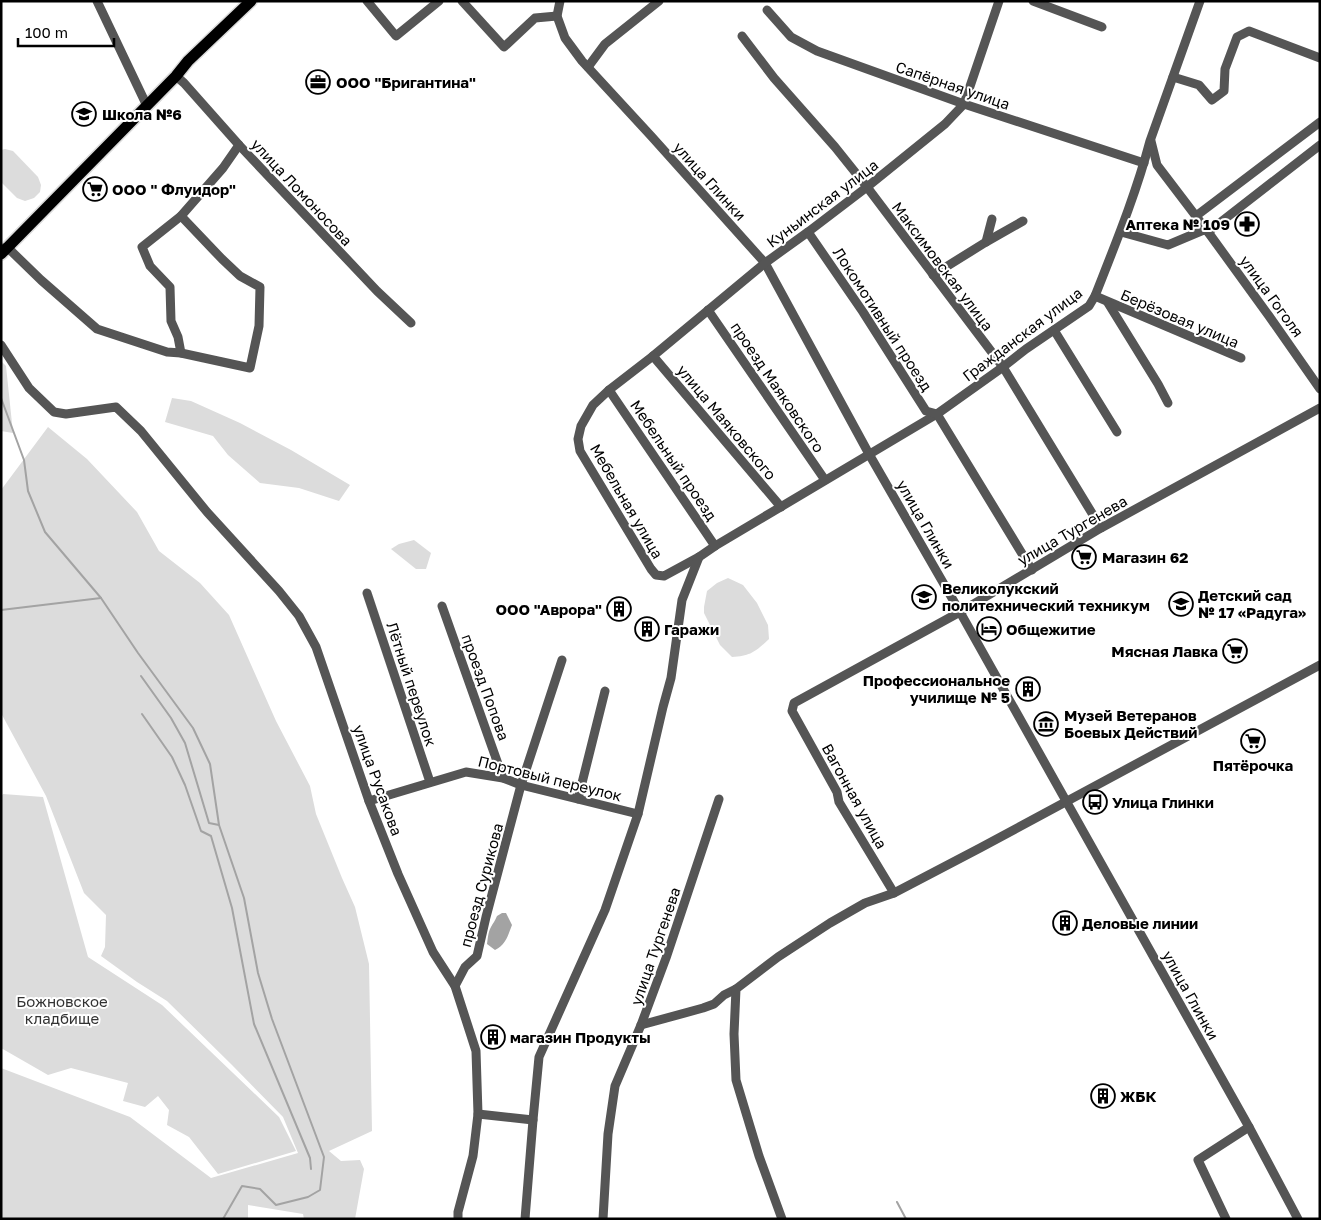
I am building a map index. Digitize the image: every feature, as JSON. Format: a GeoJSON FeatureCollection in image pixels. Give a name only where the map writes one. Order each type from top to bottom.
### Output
{"type":"FeatureCollection","features":[{"type":"Feature","properties":{"kind":"main road"},"geometry":{"type":"LineString","coordinates":[[3,250],[147,106],[188,61],[251,1]]}},
{"type":"Feature","properties":{"kind":"street"},"geometry":{"type":"LineString","coordinates":[[98,1],[147,106]]}},
{"type":"Feature","properties":{"kind":"street"},"geometry":{"type":"LineString","coordinates":[[367,1],[396,36],[439,1]]}},
{"type":"Feature","properties":{"kind":"street"},"geometry":{"type":"LineString","coordinates":[[462,1],[504,46],[536,18],[557,16],[560,1]]}},
{"type":"Feature","properties":{"kind":"street"},"geometry":{"type":"LineString","coordinates":[[588,67],[605,44],[659,1]]}},
{"type":"Feature","properties":{"kind":"street","name":"Куньинская улица"},"geometry":{"type":"LineString","coordinates":[[578,440],[581,426],[593,406],[609,390],[765,263],[867,187],[945,124],[964,104],[1000,1]]}},
{"type":"Feature","properties":{"kind":"street"},"geometry":{"type":"LineString","coordinates":[[1033,1],[1102,27]]}},
{"type":"Feature","properties":{"kind":"street","name":"Гражданская улица"},"geometry":{"type":"LineString","coordinates":[[656,575],[664,576],[698,557],[936,414],[1089,306],[1095,296],[1121,232],[1150,141],[1200,1]]}},
{"type":"Feature","properties":{"kind":"street","name":"Сапёрная улица"},"geometry":{"type":"LineString","coordinates":[[767,10],[791,37],[817,51],[964,104],[1144,163]]}},
{"type":"Feature","properties":{"kind":"street","name":"улица Глинки"},"geometry":{"type":"LineString","coordinates":[[557,16],[565,38],[588,67],[765,263],[869,454],[960,612],[1249,1127],[1298,1219]]}},
{"type":"Feature","properties":{"kind":"street"},"geometry":{"type":"LineString","coordinates":[[1173,77],[1199,85],[1212,100],[1224,91],[1225,69],[1237,37],[1249,31],[1320,58]]}},
{"type":"Feature","properties":{"kind":"street","name":"Максимовская улица"},"geometry":{"type":"LineString","coordinates":[[742,36],[774,78],[835,147],[867,187],[1003,367],[1101,528]]}},
{"type":"Feature","properties":{"kind":"street","name":"улица Ломоносова"},"geometry":{"type":"LineString","coordinates":[[176,76],[377,291],[410,323]]}},
{"type":"Feature","properties":{"kind":"street"},"geometry":{"type":"LineString","coordinates":[[1198,218],[1320,122]]}},
{"type":"Feature","properties":{"kind":"street","name":"улица Гоголя"},"geometry":{"type":"LineString","coordinates":[[1150,141],[1157,165],[1270,316],[1320,389]]}},
{"type":"Feature","properties":{"kind":"street"},"geometry":{"type":"LineString","coordinates":[[180,353],[178,337],[171,321],[170,287],[150,266],[142,247],[181,216],[223,168],[239,145]]}},
{"type":"Feature","properties":{"kind":"street"},"geometry":{"type":"LineString","coordinates":[[1121,232],[1168,245],[1207,230],[1320,145]]}},
{"type":"Feature","properties":{"kind":"street"},"geometry":{"type":"LineString","coordinates":[[3,250],[97,329],[167,352],[250,368],[259,326],[260,287],[240,276],[181,216]]}},
{"type":"Feature","properties":{"kind":"street"},"geometry":{"type":"LineString","coordinates":[[986,242],[992,219]]}},
{"type":"Feature","properties":{"kind":"street"},"geometry":{"type":"LineString","coordinates":[[933,275],[1023,221]]}},
{"type":"Feature","properties":{"kind":"street","name":"Локомотивный проезд"},"geometry":{"type":"LineString","coordinates":[[808,232],[863,312],[926,411],[936,414],[1032,570]]}},
{"type":"Feature","properties":{"kind":"street","name":"Берёзовая улица"},"geometry":{"type":"LineString","coordinates":[[1095,296],[1242,358]]}},
{"type":"Feature","properties":{"kind":"street","name":"Берёзовая улица"},"geometry":{"type":"LineString","coordinates":[[1108,302],[1168,403]]}},
{"type":"Feature","properties":{"kind":"street","name":"проезд Маяковского"},"geometry":{"type":"LineString","coordinates":[[708,310],[825,480]]}},
{"type":"Feature","properties":{"kind":"street"},"geometry":{"type":"LineString","coordinates":[[1054,330],[1117,432]]}},
{"type":"Feature","properties":{"kind":"street","name":"улица Русакова"},"geometry":{"type":"LineString","coordinates":[[1,345],[29,388],[54,412],[66,414],[116,407],[141,431],[207,512],[279,591],[299,616],[316,647],[369,801],[398,874],[433,952],[455,986],[476,1052],[478,1114],[472,1156],[458,1212],[458,1219]]}},
{"type":"Feature","properties":{"kind":"street","name":"улица Маяковского"},"geometry":{"type":"LineString","coordinates":[[653,356],[781,507]]}},
{"type":"Feature","properties":{"kind":"street","name":"Мебельный проезд"},"geometry":{"type":"LineString","coordinates":[[609,390],[715,546]]}},
{"type":"Feature","properties":{"kind":"street","name":"улица Тургенева"},"geometry":{"type":"LineString","coordinates":[[792,711],[794,703],[960,612],[1101,528],[1320,408]]}},
{"type":"Feature","properties":{"kind":"street","name":"Мебельная улица"},"geometry":{"type":"LineString","coordinates":[[578,440],[580,451],[587,464],[656,575]]}},
{"type":"Feature","properties":{"kind":"street"},"geometry":{"type":"LineString","coordinates":[[525,1219],[540,1057],[605,910],[638,814],[670,678],[682,600],[698,557]]}},
{"type":"Feature","properties":{"kind":"street","name":"Лётный переулок"},"geometry":{"type":"LineString","coordinates":[[367,593],[430,782]]}},
{"type":"Feature","properties":{"kind":"street","name":"проезд Попова"},"geometry":{"type":"LineString","coordinates":[[442,606],[503,778]]}},
{"type":"Feature","properties":{"kind":"street","name":"проезд Попова"},"geometry":{"type":"LineString","coordinates":[[521,785],[562,660]]}},
{"type":"Feature","properties":{"kind":"street"},"geometry":{"type":"LineString","coordinates":[[641,1025],[714,1004],[724,995],[736,989],[778,957],[830,922],[865,903],[894,893],[980,848],[1320,665]]}},
{"type":"Feature","properties":{"kind":"street"},"geometry":{"type":"LineString","coordinates":[[578,799],[605,692]]}},
{"type":"Feature","properties":{"kind":"street","name":"Вагонная улица"},"geometry":{"type":"LineString","coordinates":[[792,711],[837,792],[839,802],[894,893]]}},
{"type":"Feature","properties":{"kind":"street","name":"Портовый переулок"},"geometry":{"type":"LineString","coordinates":[[369,801],[466,772],[503,778],[521,785],[638,814]]}},
{"type":"Feature","properties":{"kind":"street","name":"проезд Сурикова"},"geometry":{"type":"LineString","coordinates":[[455,986],[465,967],[477,956],[521,785]]}},
{"type":"Feature","properties":{"kind":"street","name":"улица Тургенева"},"geometry":{"type":"LineString","coordinates":[[603,1219],[608,1134],[615,1086],[641,1025],[666,958],[719,799]]}},
{"type":"Feature","properties":{"kind":"street"},"geometry":{"type":"LineString","coordinates":[[736,989],[734,1034],[736,1080],[759,1156],[782,1219]]}},
{"type":"Feature","properties":{"kind":"street"},"geometry":{"type":"LineString","coordinates":[[478,1114],[533,1120]]}},
{"type":"Feature","properties":{"kind":"street"},"geometry":{"type":"LineString","coordinates":[[1226,1219],[1198,1160],[1249,1127]]}},
{"type":"Feature","properties":{"kind":"green space"},"geometry":{"type":"Polygon","coordinates":[[[1,150],[13,151],[38,177],[41,185],[40,192],[34,198],[25,201],[17,198],[1,182],[1,150]]]}},
{"type":"Feature","properties":{"kind":"green space"},"geometry":{"type":"Polygon","coordinates":[[[1,361],[6,366],[13,433],[1,431],[1,361]]]}},
{"type":"Feature","properties":{"kind":"green space"},"geometry":{"type":"Polygon","coordinates":[[[172,398],[191,401],[240,423],[291,450],[350,485],[339,501],[299,488],[260,483],[228,455],[213,436],[165,422],[172,398]]]}},
{"type":"Feature","properties":{"kind":"green space"},"geometry":{"type":"Polygon","coordinates":[[[48,427],[87,459],[137,512],[159,551],[200,583],[229,615],[276,721],[310,786],[316,814],[355,907],[369,964],[372,1131],[329,1151],[341,1161],[360,1160],[364,1169],[355,1219],[304,1219],[303,1214],[248,1205],[248,1219],[1,1219],[1,1068],[130,1117],[211,1178],[298,1153],[283,1117],[232,1065],[167,1001],[101,956],[105,947],[106,915],[84,893],[46,796],[1,713],[1,490],[48,427]]]}},
{"type":"Feature","properties":{"kind":"green space"},"geometry":{"type":"Polygon","coordinates":[[[414,540],[431,553],[426,569],[416,569],[391,549],[399,544],[414,540]]]}},
{"type":"Feature","properties":{"kind":"green space"},"geometry":{"type":"Polygon","coordinates":[[[728,578],[743,585],[757,603],[768,625],[769,639],[756,650],[744,656],[732,657],[720,645],[704,613],[707,591],[717,583],[728,578]]]}},
{"type":"Feature","properties":{"kind":"green space","name":"Божновское кладбище"},"geometry":{"type":"Polygon","coordinates":[[[3,794],[43,797],[88,957],[162,1005],[279,1117],[296,1151],[218,1174],[189,1137],[167,1125],[169,1110],[158,1096],[145,1107],[123,1101],[128,1083],[71,1068],[48,1075],[1,1048],[1,797],[3,794]]]}},
{"type":"Feature","properties":{"kind":"shaded area"},"geometry":{"type":"Polygon","coordinates":[[[506,913],[512,925],[504,943],[495,950],[487,944],[488,935],[497,916],[506,913]]]}},
{"type":"Feature","properties":{"kind":"waterway"},"geometry":{"type":"LineString","coordinates":[[1,398],[24,460],[28,491],[45,532],[101,598],[138,653],[193,728],[210,764],[219,825],[244,898],[258,973],[272,1019],[324,1157],[320,1190],[308,1197],[276,1205],[260,1189],[242,1186],[223,1219]]}},
{"type":"Feature","properties":{"kind":"waterway"},"geometry":{"type":"LineString","coordinates":[[1,610],[101,598]]}},
{"type":"Feature","properties":{"kind":"waterway"},"geometry":{"type":"LineString","coordinates":[[141,676],[171,718],[185,743],[209,823],[219,825]]}},
{"type":"Feature","properties":{"kind":"waterway"},"geometry":{"type":"LineString","coordinates":[[142,714],[172,757],[185,785],[201,831],[211,836],[232,908],[254,1024],[310,1158],[311,1169]]}},
{"type":"Feature","properties":{"kind":"waterway"},"geometry":{"type":"LineString","coordinates":[[897,1202],[906,1219]]}},
{"type":"Feature","properties":{"kind":"place","name":"ООО \"Бригантина\""},"geometry":{"type":"Point","coordinates":[318,82]}},
{"type":"Feature","properties":{"kind":"place","name":"Школа №6"},"geometry":{"type":"Point","coordinates":[84,114]}},
{"type":"Feature","properties":{"kind":"place","name":"ООО \" Флуидор\""},"geometry":{"type":"Point","coordinates":[95,189]}},
{"type":"Feature","properties":{"kind":"place","name":"Аптека № 109"},"geometry":{"type":"Point","coordinates":[1247,224]}},
{"type":"Feature","properties":{"kind":"place","name":"Магазин 62"},"geometry":{"type":"Point","coordinates":[1084,557]}},
{"type":"Feature","properties":{"kind":"place","name":"Великолукский политехнический техникум"},"geometry":{"type":"Point","coordinates":[924,597]}},
{"type":"Feature","properties":{"kind":"place","name":"Детский сад № 17 «Радуга»"},"geometry":{"type":"Point","coordinates":[1181,604]}},
{"type":"Feature","properties":{"kind":"place","name":"ООО \"Аврора\""},"geometry":{"type":"Point","coordinates":[619,609]}},
{"type":"Feature","properties":{"kind":"place","name":"Гаражи"},"geometry":{"type":"Point","coordinates":[647,629]}},
{"type":"Feature","properties":{"kind":"place","name":"Общежитие"},"geometry":{"type":"Point","coordinates":[989,629]}},
{"type":"Feature","properties":{"kind":"place","name":"Мясная Лавка"},"geometry":{"type":"Point","coordinates":[1235,651]}},
{"type":"Feature","properties":{"kind":"place","name":"Профессиональное училище № 5"},"geometry":{"type":"Point","coordinates":[1028,689]}},
{"type":"Feature","properties":{"kind":"place","name":"Музей Ветеранов Боевых Действий"},"geometry":{"type":"Point","coordinates":[1046,724]}},
{"type":"Feature","properties":{"kind":"place","name":"Пятёрочка"},"geometry":{"type":"Point","coordinates":[1253,741]}},
{"type":"Feature","properties":{"kind":"place","name":"Улица Глинки"},"geometry":{"type":"Point","coordinates":[1095,802]}},
{"type":"Feature","properties":{"kind":"place","name":"Деловые линии"},"geometry":{"type":"Point","coordinates":[1065,923]}},
{"type":"Feature","properties":{"kind":"place","name":"магазин Продукты"},"geometry":{"type":"Point","coordinates":[493,1037]}},
{"type":"Feature","properties":{"kind":"place","name":"ЖБК"},"geometry":{"type":"Point","coordinates":[1103,1096]}}]}
